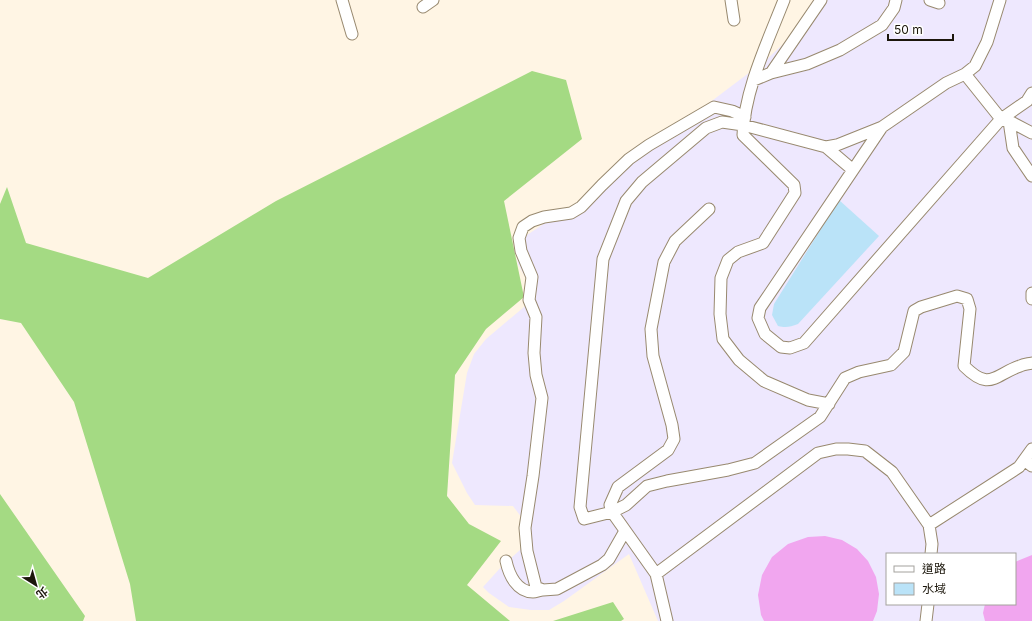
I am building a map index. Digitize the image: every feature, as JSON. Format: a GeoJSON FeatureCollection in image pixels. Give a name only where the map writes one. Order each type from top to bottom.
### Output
{"type":"FeatureCollection","features":[{"type":"Feature","properties":{"kind":"street"},"geometry":{"type":"LineString","coordinates":[[342,0],[352,34]]}},
{"type":"Feature","properties":{"kind":"street"},"geometry":{"type":"LineString","coordinates":[[423,7],[433,0]]}},
{"type":"Feature","properties":{"kind":"street"},"geometry":{"type":"LineString","coordinates":[[731,0],[734,20]]}},
{"type":"Feature","properties":{"kind":"street"},"geometry":{"type":"LineString","coordinates":[[784,0],[754,80],[744,121],[743,135],[794,186],[795,193],[763,244],[738,252],[728,260],[721,278],[720,314],[722,339],[738,360],[764,381],[808,400],[829,404]]}},
{"type":"Feature","properties":{"kind":"street"},"geometry":{"type":"LineString","coordinates":[[771,73],[821,0]]}},
{"type":"Feature","properties":{"kind":"street"},"geometry":{"type":"LineString","coordinates":[[754,80],[771,73],[807,64],[846,47],[882,25],[894,8],[896,0]]}},
{"type":"Feature","properties":{"kind":"street"},"geometry":{"type":"LineString","coordinates":[[826,147],[838,145],[882,127],[946,83],[965,74],[975,66],[984,48],[1000,0]]}},
{"type":"Feature","properties":{"kind":"street"},"geometry":{"type":"LineString","coordinates":[[965,74],[1005,120],[1032,133]]}},
{"type":"Feature","properties":{"kind":"street"},"geometry":{"type":"LineString","coordinates":[[882,127],[760,308],[758,318],[765,334],[781,347],[790,348],[804,343],[1005,120],[1027,101],[1032,93]]}},
{"type":"Feature","properties":{"kind":"street"},"geometry":{"type":"LineString","coordinates":[[543,590],[536,587],[527,551],[525,528],[542,398],[536,375],[534,353],[536,317],[529,300],[532,277],[521,251],[519,238],[523,227],[532,221],[544,217],[571,213],[581,207],[630,159],[656,141],[714,107],[732,111],[744,121]]}},
{"type":"Feature","properties":{"kind":"street"},"geometry":{"type":"LineString","coordinates":[[1005,120],[1013,148],[1032,176]]}},
{"type":"Feature","properties":{"kind":"street"},"geometry":{"type":"LineString","coordinates":[[853,170],[826,147],[744,121],[722,122],[706,128],[642,182],[626,201],[603,259],[580,507],[584,519],[612,512],[626,505],[647,486],[728,470],[755,463],[820,417],[844,378],[859,372],[891,365],[904,352],[914,311],[921,307],[957,296],[967,299],[970,309],[964,366],[973,374],[985,380],[997,378],[1019,366],[1032,363]]}},
{"type":"Feature","properties":{"kind":"street"},"geometry":{"type":"LineString","coordinates":[[667,621],[656,574],[612,512],[610,505],[618,487],[668,450],[674,439],[672,425],[653,356],[651,329],[664,262],[676,241],[709,209]]}},
{"type":"Feature","properties":{"kind":"street"},"geometry":{"type":"LineString","coordinates":[[1032,292],[1032,300]]}},
{"type":"Feature","properties":{"kind":"street"},"geometry":{"type":"LineString","coordinates":[[656,574],[818,453],[836,449],[865,451],[892,472],[929,525],[932,544],[931,553]]}},
{"type":"Feature","properties":{"kind":"street"},"geometry":{"type":"LineString","coordinates":[[929,525],[1019,467],[1028,463],[1032,449]]}},
{"type":"Feature","properties":{"kind":"street"},"geometry":{"type":"LineString","coordinates":[[506,561],[508,571],[514,582],[522,589],[533,592],[557,589],[602,565],[609,559],[625,531]]}},
{"type":"Feature","properties":{"kind":"street"},"geometry":{"type":"LineString","coordinates":[[926,621],[928,605]]}},
{"type":"Feature","properties":{"kind":"shaded area"},"geometry":{"type":"Polygon","coordinates":[[[817,0],[1032,0],[1032,621],[658,621],[629,554],[564,601],[549,610],[531,610],[509,607],[483,587],[502,566],[530,541],[525,522],[513,506],[475,505],[467,493],[452,463],[467,373],[474,354],[486,339],[536,297],[518,264],[516,248],[524,237],[548,221],[588,207],[623,168],[766,60],[810,19],[817,0]]]}},
{"type":"Feature","properties":{"kind":"green space"},"geometry":{"type":"Polygon","coordinates":[[[532,71],[566,80],[582,139],[504,201],[524,297],[486,329],[455,375],[447,496],[469,524],[501,541],[467,585],[510,621],[136,621],[130,584],[74,402],[21,323],[0,319],[0,204],[7,187],[26,243],[148,278],[276,201],[532,71]]]}},
{"type":"Feature","properties":{"kind":"green space"},"geometry":{"type":"Polygon","coordinates":[[[0,494],[85,616],[83,621],[0,621],[0,494]]]}},
{"type":"Feature","properties":{"kind":"green space"},"geometry":{"type":"Polygon","coordinates":[[[613,602],[624,619],[621,621],[553,621],[613,602]]]}},
{"type":"Feature","properties":{"kind":"water"},"geometry":{"type":"Polygon","coordinates":[[[839,200],[879,236],[798,324],[788,327],[778,326],[772,315],[774,304],[839,200]]]}},
{"type":"Feature","properties":{"kind":"building"},"geometry":{"type":"Polygon","coordinates":[[[825,536],[842,540],[857,549],[868,561],[876,577],[879,594],[877,611],[873,621],[764,621],[761,615],[758,595],[762,575],[772,557],[788,544],[808,537],[825,536]]]}},
{"type":"Feature","properties":{"kind":"building"},"geometry":{"type":"Polygon","coordinates":[[[1032,555],[1032,621],[985,621],[983,613],[985,605],[1016,605],[1016,562],[1032,555]]]}}]}
